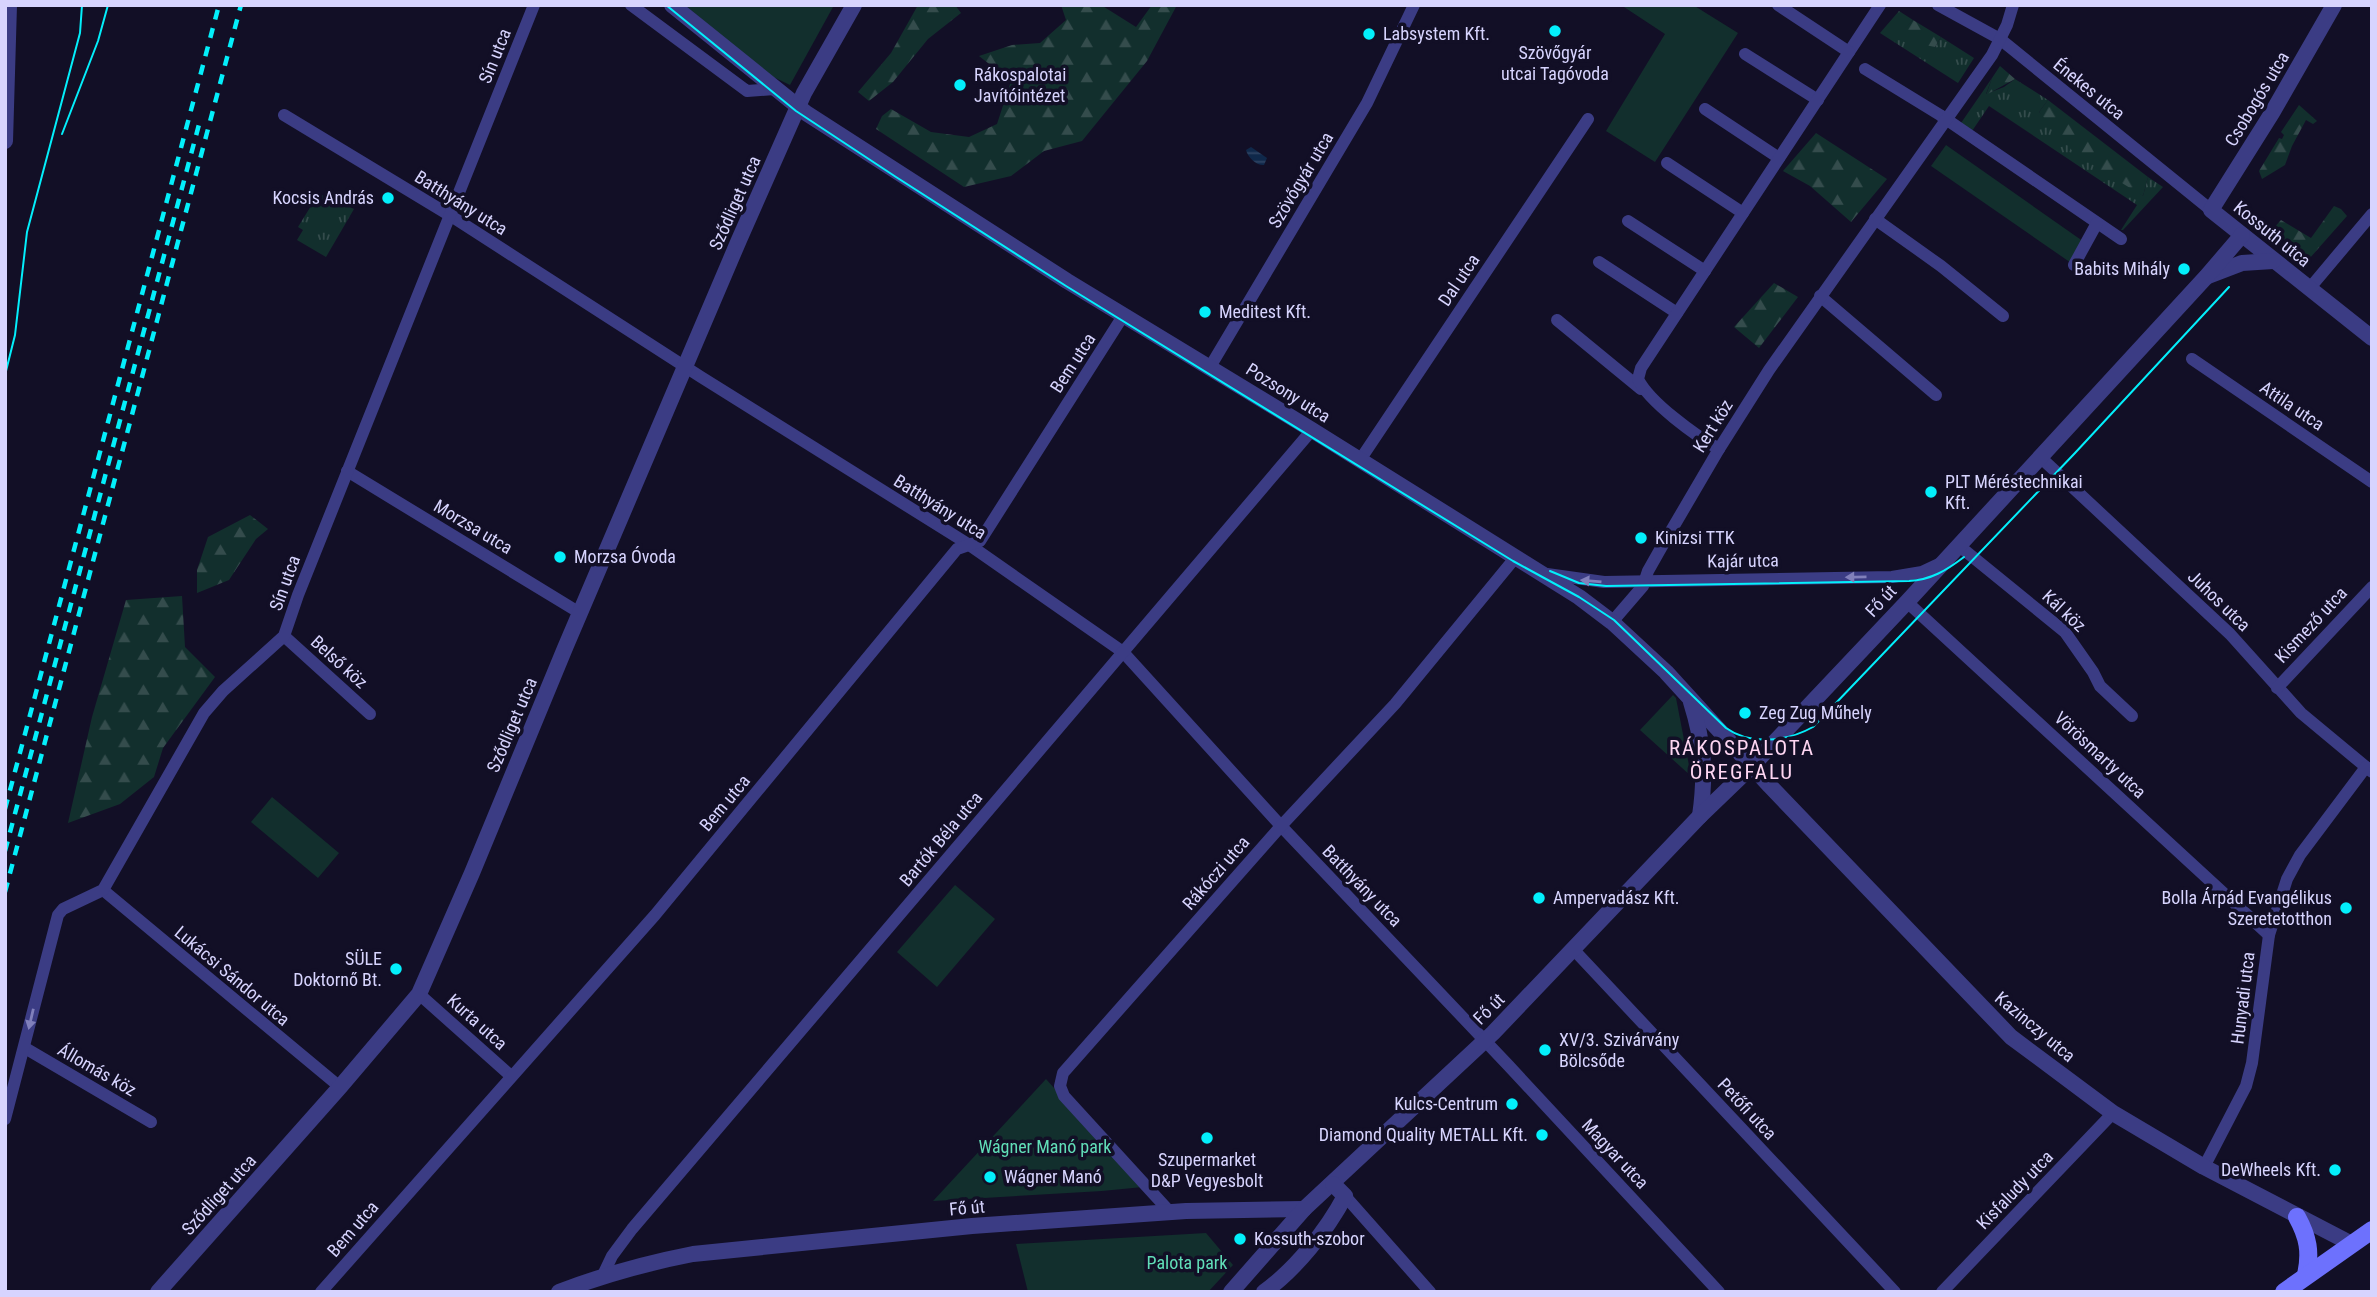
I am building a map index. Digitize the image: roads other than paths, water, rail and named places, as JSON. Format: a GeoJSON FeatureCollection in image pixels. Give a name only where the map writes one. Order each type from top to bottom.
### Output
{"type":"FeatureCollection","features":[{"type":"Feature","properties":{"kind":"main road"},"geometry":{"type":"LineString","coordinates":[[2297,1217],[2309,1241],[2306,1275]]}},
{"type":"Feature","properties":{"kind":"main road"},"geometry":{"type":"LineString","coordinates":[[2284,1292],[2372,1230]]}},
{"type":"Feature","properties":{"kind":"street"},"geometry":{"type":"LineString","coordinates":[[5,141],[9,5]]}},
{"type":"Feature","properties":{"kind":"street","name":"Sín utca"},"geometry":{"type":"LineString","coordinates":[[103,891],[204,713],[223,691],[284,636],[347,471],[534,5]]}},
{"type":"Feature","properties":{"kind":"street"},"geometry":{"type":"LineString","coordinates":[[631,5],[747,91],[774,89]]}},
{"type":"Feature","properties":{"kind":"street","name":"Pozsony utca"},"geometry":{"type":"LineString","coordinates":[[672,5],[798,107],[1124,316],[1579,597],[1612,622],[1666,672],[1752,766]]}},
{"type":"Feature","properties":{"kind":"street","name":"Szövőgyár utca"},"geometry":{"type":"LineString","coordinates":[[1210,367],[1367,103],[1414,5]]}},
{"type":"Feature","properties":{"kind":"street"},"geometry":{"type":"LineString","coordinates":[[1778,5],[1849,52]]}},
{"type":"Feature","properties":{"kind":"street"},"geometry":{"type":"LineString","coordinates":[[1644,392],[1638,379],[1641,368],[1880,5]]}},
{"type":"Feature","properties":{"kind":"street","name":"Énekes utca"},"geometry":{"type":"LineString","coordinates":[[1938,5],[2000,39],[2211,210]]}},
{"type":"Feature","properties":{"kind":"street","name":"Kert köz"},"geometry":{"type":"LineString","coordinates":[[1612,622],[1643,586],[1661,548],[1719,449],[1820,296],[1948,120],[2000,39],[2013,5]]}},
{"type":"Feature","properties":{"kind":"street","name":"Csobogós utca"},"geometry":{"type":"LineString","coordinates":[[2211,210],[2272,113],[2334,5]]}},
{"type":"Feature","properties":{"kind":"street","name":"Sződliget utca"},"geometry":{"type":"LineString","coordinates":[[158,1292],[419,994],[685,366],[798,107],[852,6]]}},
{"type":"Feature","properties":{"kind":"street"},"geometry":{"type":"LineString","coordinates":[[1745,54],[1818,100]]}},
{"type":"Feature","properties":{"kind":"street"},"geometry":{"type":"LineString","coordinates":[[1866,69],[1948,120],[2121,239]]}},
{"type":"Feature","properties":{"kind":"street"},"geometry":{"type":"LineString","coordinates":[[1705,109],[1779,158]]}},
{"type":"Feature","properties":{"kind":"street","name":"Batthyány utca"},"geometry":{"type":"LineString","coordinates":[[284,115],[451,216],[968,544],[1123,652],[1281,826],[1485,1041]]}},
{"type":"Feature","properties":{"kind":"street","name":"Dal utca"},"geometry":{"type":"LineString","coordinates":[[1360,460],[1588,119]]}},
{"type":"Feature","properties":{"kind":"street"},"geometry":{"type":"LineString","coordinates":[[1667,163],[1743,213]]}},
{"type":"Feature","properties":{"kind":"street","name":"Kossuth utca"},"geometry":{"type":"LineString","coordinates":[[2211,210],[2372,338]]}},
{"type":"Feature","properties":{"kind":"street","name":"Kossuth utca"},"geometry":{"type":"LineString","coordinates":[[2309,289],[2372,214]]}},
{"type":"Feature","properties":{"kind":"street"},"geometry":{"type":"LineString","coordinates":[[1875,219],[1941,266],[2003,316]]}},
{"type":"Feature","properties":{"kind":"street"},"geometry":{"type":"LineString","coordinates":[[1628,220],[1705,271]]}},
{"type":"Feature","properties":{"kind":"street"},"geometry":{"type":"LineString","coordinates":[[2074,265],[2097,223]]}},
{"type":"Feature","properties":{"kind":"street","name":"Fő út"},"geometry":{"type":"LineString","coordinates":[[559,1292],[603,1275],[693,1254],[972,1226],[1170,1212],[1304,1209],[1485,1041],[1700,816],[1752,766],[1907,602],[2242,235]]}},
{"type":"Feature","properties":{"kind":"street","name":"Fő út"},"geometry":{"type":"LineString","coordinates":[[2206,277],[2242,263],[2273,261]]}},
{"type":"Feature","properties":{"kind":"street"},"geometry":{"type":"LineString","coordinates":[[1599,262],[1677,313]]}},
{"type":"Feature","properties":{"kind":"street"},"geometry":{"type":"LineString","coordinates":[[1820,296],[1937,395]]}},
{"type":"Feature","properties":{"kind":"street","name":"Bem utca"},"geometry":{"type":"LineString","coordinates":[[321,1292],[655,915],[957,549],[980,541],[1124,316]]}},
{"type":"Feature","properties":{"kind":"street"},"geometry":{"type":"LineString","coordinates":[[1557,320],[1703,439],[1719,449]]}},
{"type":"Feature","properties":{"kind":"street","name":"Attila utca"},"geometry":{"type":"LineString","coordinates":[[2192,359],[2372,482]]}},
{"type":"Feature","properties":{"kind":"street","name":"Bartók Béla utca"},"geometry":{"type":"LineString","coordinates":[[603,1275],[612,1256],[632,1229],[1312,430]]}},
{"type":"Feature","properties":{"kind":"street","name":"Juhos utca"},"geometry":{"type":"LineString","coordinates":[[2039,456],[2230,634],[2301,713],[2369,770]]}},
{"type":"Feature","properties":{"kind":"street","name":"Morzsa utca"},"geometry":{"type":"LineString","coordinates":[[347,471],[580,613]]}},
{"type":"Feature","properties":{"kind":"street","name":"Kál köz"},"geometry":{"type":"LineString","coordinates":[[1958,545],[2065,632],[2093,671],[2100,686],[2132,716]]}},
{"type":"Feature","properties":{"kind":"street","name":"Rákóczi utca"},"geometry":{"type":"LineString","coordinates":[[1170,1212],[1064,1096],[1060,1086],[1063,1073],[1281,826],[1395,704],[1515,558]]}},
{"type":"Feature","properties":{"kind":"street","name":"Kajár utca"},"geometry":{"type":"LineString","coordinates":[[1538,572],[1604,582],[1899,577],[1922,572],[1945,560]]}},
{"type":"Feature","properties":{"kind":"street","name":"Kismező utca"},"geometry":{"type":"LineString","coordinates":[[2277,688],[2372,587]]}},
{"type":"Feature","properties":{"kind":"street","name":"Vörösmarty utca"},"geometry":{"type":"LineString","coordinates":[[1907,602],[2269,935]]}},
{"type":"Feature","properties":{"kind":"street","name":"Belső köz"},"geometry":{"type":"LineString","coordinates":[[284,636],[370,714]]}},
{"type":"Feature","properties":{"kind":"street"},"geometry":{"type":"LineString","coordinates":[[1689,697],[1700,730],[1703,755],[1705,781],[1700,816]]}},
{"type":"Feature","properties":{"kind":"street","name":"Kazinczy utca"},"geometry":{"type":"LineString","coordinates":[[1752,766],[2011,1037],[2113,1113],[2204,1167],[2350,1243]]}},
{"type":"Feature","properties":{"kind":"street","name":"Hunyadi utca"},"geometry":{"type":"LineString","coordinates":[[2204,1167],[2246,1086],[2252,1063],[2269,935],[2287,879],[2300,855],[2369,770]]}},
{"type":"Feature","properties":{"kind":"street"},"geometry":{"type":"LineString","coordinates":[[5,1119],[58,915],[63,909],[103,891]]}},
{"type":"Feature","properties":{"kind":"street","name":"Lukácsi Sándor utca"},"geometry":{"type":"LineString","coordinates":[[103,891],[340,1087]]}},
{"type":"Feature","properties":{"kind":"street","name":"Petőfi utca"},"geometry":{"type":"LineString","coordinates":[[1574,950],[1895,1292]]}},
{"type":"Feature","properties":{"kind":"street","name":"Kurta utca"},"geometry":{"type":"LineString","coordinates":[[419,994],[511,1076]]}},
{"type":"Feature","properties":{"kind":"street","name":"Magyar utca"},"geometry":{"type":"LineString","coordinates":[[1485,1041],[1719,1292]]}},
{"type":"Feature","properties":{"kind":"street","name":"Állomás köz"},"geometry":{"type":"LineString","coordinates":[[25,1048],[151,1122]]}},
{"type":"Feature","properties":{"kind":"street","name":"Kisfaludy utca"},"geometry":{"type":"LineString","coordinates":[[1942,1292],[2113,1113]]}},
{"type":"Feature","properties":{"kind":"street"},"geometry":{"type":"LineString","coordinates":[[1333,1184],[1430,1292]]}},
{"type":"Feature","properties":{"kind":"street"},"geometry":{"type":"LineString","coordinates":[[1264,1292],[1311,1246],[1332,1220],[1345,1196]]}},
{"type":"Feature","properties":{"kind":"street"},"geometry":{"type":"LineString","coordinates":[[1231,1292],[1304,1209]]}},
{"type":"Feature","properties":{"kind":"water"},"geometry":{"type":"Polygon","coordinates":[[[1251,147],[1267,158],[1264,165],[1256,163],[1249,156],[1246,150],[1251,147]]]}},
{"type":"Feature","properties":{"kind":"tram line"},"geometry":{"type":"LineString","coordinates":[[5,375],[15,335],[27,232],[80,33],[82,5]]}},
{"type":"Feature","properties":{"kind":"tram line"},"geometry":{"type":"LineString","coordinates":[[62,134],[98,41],[108,5]]}},
{"type":"Feature","properties":{"kind":"tram line"},"geometry":{"type":"LineString","coordinates":[[666,5],[796,111],[896,177],[1066,286],[1513,561],[1579,597],[1614,620],[1726,728],[1736,734],[1758,739],[1792,736],[1813,727],[2075,453],[2229,287]]}},
{"type":"Feature","properties":{"kind":"tram line"},"geometry":{"type":"LineString","coordinates":[[1550,571],[1579,583],[1606,586],[1909,581],[1938,574],[1964,557]]}},
{"type":"Feature","properties":{"kind":"railway"},"geometry":{"type":"LineString","coordinates":[[5,809],[219,5]]}},
{"type":"Feature","properties":{"kind":"railway"},"geometry":{"type":"LineString","coordinates":[[5,892],[241,5]]}},
{"type":"Feature","properties":{"kind":"railway"},"geometry":{"type":"LineString","coordinates":[[5,851],[201,117]]}},
{"type":"Feature","properties":{"kind":"place","name":"Szövőgyár utcai Tagóvoda"},"geometry":{"type":"Point","coordinates":[1555,31]}},
{"type":"Feature","properties":{"kind":"place","name":"Labsystem Kft."},"geometry":{"type":"Point","coordinates":[1369,34]}},
{"type":"Feature","properties":{"kind":"place","name":"Rákospalotai Javítóintézet"},"geometry":{"type":"Point","coordinates":[960,85]}},
{"type":"Feature","properties":{"kind":"place","name":"Kocsis András"},"geometry":{"type":"Point","coordinates":[388,198]}},
{"type":"Feature","properties":{"kind":"place","name":"Babits Mihály"},"geometry":{"type":"Point","coordinates":[2184,269]}},
{"type":"Feature","properties":{"kind":"place","name":"Meditest Kft."},"geometry":{"type":"Point","coordinates":[1205,312]}},
{"type":"Feature","properties":{"kind":"place","name":"PLT Méréstechnikai Kft."},"geometry":{"type":"Point","coordinates":[1931,492]}},
{"type":"Feature","properties":{"kind":"place","name":"Kinizsi TTK"},"geometry":{"type":"Point","coordinates":[1641,538]}},
{"type":"Feature","properties":{"kind":"place","name":"Morzsa Óvoda"},"geometry":{"type":"Point","coordinates":[560,557]}},
{"type":"Feature","properties":{"kind":"place","name":"Zeg Zug Műhely"},"geometry":{"type":"Point","coordinates":[1745,713]}},
{"type":"Feature","properties":{"kind":"place","name":"Ampervadász Kft."},"geometry":{"type":"Point","coordinates":[1539,898]}},
{"type":"Feature","properties":{"kind":"place","name":"Bolla Árpád Evangélikus Szeretetotthon"},"geometry":{"type":"Point","coordinates":[2346,908]}},
{"type":"Feature","properties":{"kind":"place","name":"SÜLE Doktornő Bt."},"geometry":{"type":"Point","coordinates":[396,969]}},
{"type":"Feature","properties":{"kind":"place","name":"XV/3. Szivárvány Bölcsőde"},"geometry":{"type":"Point","coordinates":[1545,1050]}},
{"type":"Feature","properties":{"kind":"place","name":"Kulcs-Centrum"},"geometry":{"type":"Point","coordinates":[1512,1104]}},
{"type":"Feature","properties":{"kind":"place","name":"Diamond Quality METALL Kft."},"geometry":{"type":"Point","coordinates":[1542,1135]}},
{"type":"Feature","properties":{"kind":"place","name":"Szupermarket D&P Vegyesbolt"},"geometry":{"type":"Point","coordinates":[1207,1138]}},
{"type":"Feature","properties":{"kind":"place","name":"DeWheels Kft."},"geometry":{"type":"Point","coordinates":[2335,1170]}},
{"type":"Feature","properties":{"kind":"place","name":"Wágner Manó"},"geometry":{"type":"Point","coordinates":[990,1177]}},
{"type":"Feature","properties":{"kind":"place","name":"Kossuth-szobor"},"geometry":{"type":"Point","coordinates":[1240,1239]}},
{"type":"Feature","properties":{"kind":"district","name":"RÁKOSPALOTA ÖREGFALU"},"geometry":{"type":"Point","coordinates":[1742,760]}},
{"type":"Feature","properties":{"kind":"park label","name":"Wágner Manó park"},"geometry":{"type":"Point","coordinates":[1045,1147]}},
{"type":"Feature","properties":{"kind":"park label","name":"Palota park"},"geometry":{"type":"Point","coordinates":[1187,1263]}}]}
